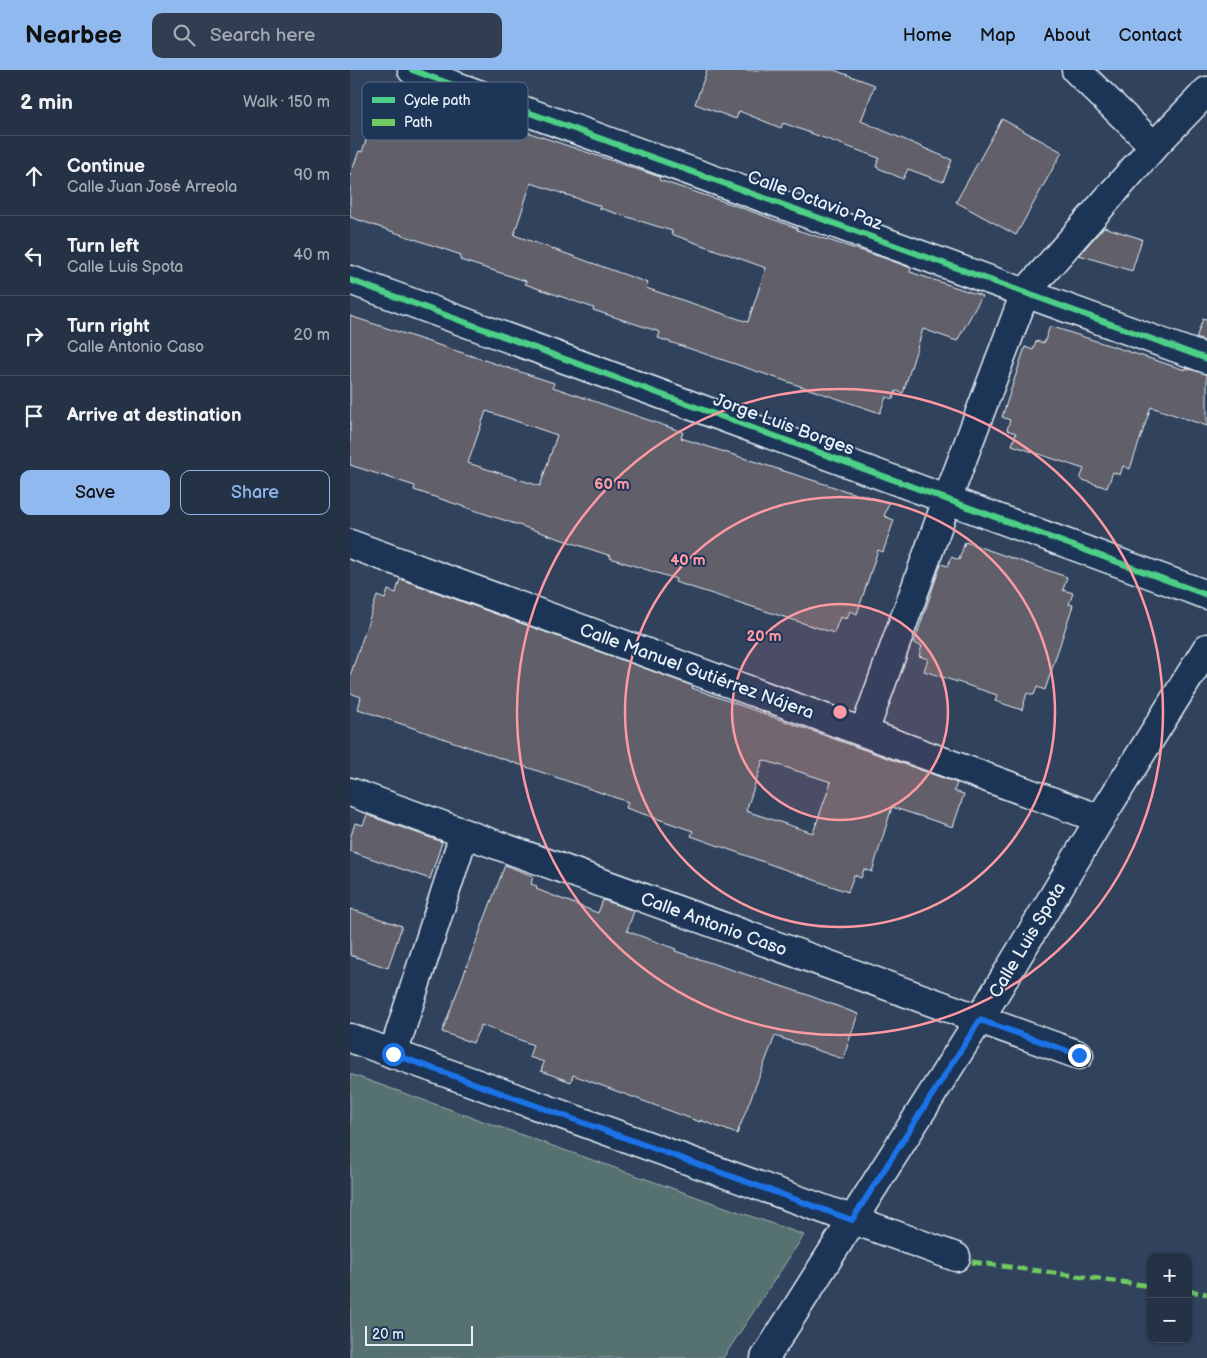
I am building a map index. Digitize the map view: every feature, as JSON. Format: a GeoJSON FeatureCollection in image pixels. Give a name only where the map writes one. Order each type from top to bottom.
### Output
{"type":"FeatureCollection","features":[{"type":"Feature","properties":{"kind":"street","name":"Calle Octavio Paz"},"geometry":{"type":"LineString","coordinates":[[412,70],[445,82]]}},
{"type":"Feature","properties":{"kind":"street"},"geometry":{"type":"LineString","coordinates":[[1076,70],[1154,146]]}},
{"type":"Feature","properties":{"kind":"street"},"geometry":{"type":"LineString","coordinates":[[864,732],[946,500],[1025,293],[1154,146],[1207,91]]}},
{"type":"Feature","properties":{"kind":"street","name":"Calle Octavio Paz"},"geometry":{"type":"LineString","coordinates":[[528,112],[1207,359]]}},
{"type":"Feature","properties":{"kind":"street","name":"Jorge Luis Borges"},"geometry":{"type":"LineString","coordinates":[[350,280],[1207,595]]}},
{"type":"Feature","properties":{"kind":"street","name":"Calle Manuel Gutiérrez Nájera"},"geometry":{"type":"LineString","coordinates":[[350,544],[1100,819]]}},
{"type":"Feature","properties":{"kind":"street","name":"Calle Luis Spota"},"geometry":{"type":"LineString","coordinates":[[765,1358],[980,1020],[1100,819],[1207,648]]}},
{"type":"Feature","properties":{"kind":"street","name":"Calle Antonio Caso"},"geometry":{"type":"LineString","coordinates":[[350,792],[1079,1055]]}},
{"type":"Feature","properties":{"kind":"street"},"geometry":{"type":"LineString","coordinates":[[393,1054],[464,834]]}},
{"type":"Feature","properties":{"kind":"street"},"geometry":{"type":"LineString","coordinates":[[350,1038],[956,1257]]}},
{"type":"Feature","properties":{"kind":"green space"},"geometry":{"type":"Polygon","coordinates":[[[350,1074],[804,1235],[723,1358],[350,1358],[350,1074]]]}},
{"type":"Feature","properties":{"kind":"building"},"geometry":{"type":"Polygon","coordinates":[[[707,70],[834,70],[875,85],[861,121],[952,160],[943,182],[908,169],[903,179],[876,167],[879,158],[783,123],[781,128],[739,111],[736,119],[695,104],[707,70]]]}},
{"type":"Feature","properties":{"kind":"building"},"geometry":{"type":"Polygon","coordinates":[[[1002,119],[1062,152],[1016,235],[956,202],[1002,119]]]}},
{"type":"Feature","properties":{"kind":"building"},"geometry":{"type":"Polygon","coordinates":[[[528,132],[660,177],[659,180],[731,204],[797,228],[797,230],[884,258],[911,268],[910,272],[982,296],[957,341],[923,329],[903,393],[896,391],[893,399],[886,397],[880,413],[658,338],[660,332],[593,310],[594,308],[525,284],[526,281],[460,260],[461,255],[350,217],[350,176],[359,151],[362,152],[366,140],[528,140],[528,132]],[[531,183],[514,235],[648,283],[646,288],[748,322],[766,268],[671,234],[672,231],[599,208],[600,206],[531,183]]]}},
{"type":"Feature","properties":{"kind":"building"},"geometry":{"type":"Polygon","coordinates":[[[1104,227],[1142,239],[1132,271],[1079,255],[1104,227]]]}},
{"type":"Feature","properties":{"kind":"building"},"geometry":{"type":"Polygon","coordinates":[[[350,316],[554,383],[553,387],[683,432],[681,438],[889,503],[884,516],[894,520],[883,552],[878,550],[857,614],[850,611],[847,619],[840,617],[834,633],[675,582],[676,579],[414,490],[415,486],[350,465],[350,316]],[[486,411],[468,463],[540,486],[557,435],[486,411]]]}},
{"type":"Feature","properties":{"kind":"building"},"geometry":{"type":"Polygon","coordinates":[[[1203,319],[1207,320],[1207,342],[1196,338],[1203,319]]]}},
{"type":"Feature","properties":{"kind":"building"},"geometry":{"type":"Polygon","coordinates":[[[1050,326],[1185,370],[1186,368],[1207,374],[1207,426],[1151,407],[1130,469],[1123,466],[1120,475],[1113,472],[1107,488],[1080,479],[1084,469],[1012,445],[1016,433],[1007,430],[1010,420],[1002,417],[1025,347],[1033,350],[1036,341],[1044,343],[1050,326]]]}},
{"type":"Feature","properties":{"kind":"building"},"geometry":{"type":"Polygon","coordinates":[[[965,542],[1067,577],[1063,590],[1073,593],[1069,604],[1073,605],[1045,690],[1037,687],[1034,695],[1027,693],[1022,710],[995,701],[997,695],[924,671],[928,659],[919,656],[922,646],[914,643],[941,564],[948,566],[951,557],[959,560],[965,542]]]}},
{"type":"Feature","properties":{"kind":"building"},"geometry":{"type":"Polygon","coordinates":[[[400,579],[693,686],[692,688],[957,783],[954,791],[964,794],[953,827],[892,807],[872,872],[864,869],[861,878],[854,875],[848,892],[691,836],[693,831],[626,808],[628,802],[358,709],[361,697],[350,693],[350,676],[377,596],[385,599],[388,590],[396,593],[400,579]],[[763,760],[746,811],[813,833],[831,782],[763,760]]]}},
{"type":"Feature","properties":{"kind":"building"},"geometry":{"type":"Polygon","coordinates":[[[367,815],[442,842],[430,879],[350,851],[350,839],[355,823],[363,825],[367,815]]]}},
{"type":"Feature","properties":{"kind":"building"},"geometry":{"type":"Polygon","coordinates":[[[505,865],[533,876],[531,884],[537,886],[536,889],[598,913],[603,900],[634,911],[627,931],[676,949],[675,951],[805,994],[858,1014],[843,1059],[775,1036],[737,1134],[573,1075],[571,1082],[541,1071],[544,1062],[529,1057],[533,1045],[481,1025],[473,1043],[442,1032],[505,865]]]}},
{"type":"Feature","properties":{"kind":"building"},"geometry":{"type":"Polygon","coordinates":[[[350,909],[402,926],[388,968],[350,955],[350,909]]]}},
{"type":"Feature","properties":{"kind":"marked path"},"geometry":{"type":"LineString","coordinates":[[972,1262],[1147,1285]]}},
{"type":"Feature","properties":{"kind":"marked path"},"geometry":{"type":"LineString","coordinates":[[1192,1292],[1207,1294]]}},
{"type":"Feature","properties":{"kind":"cycle path"},"geometry":{"type":"LineString","coordinates":[[412,70],[445,82]]}},
{"type":"Feature","properties":{"kind":"cycle path"},"geometry":{"type":"LineString","coordinates":[[528,112],[1207,359]]}},
{"type":"Feature","properties":{"kind":"cycle path"},"geometry":{"type":"LineString","coordinates":[[350,280],[1207,595]]}},
{"type":"Feature","properties":{"kind":"route"},"geometry":{"type":"LineString","coordinates":[[393,1054],[852,1220],[980,1020],[1079,1055]]}}]}
